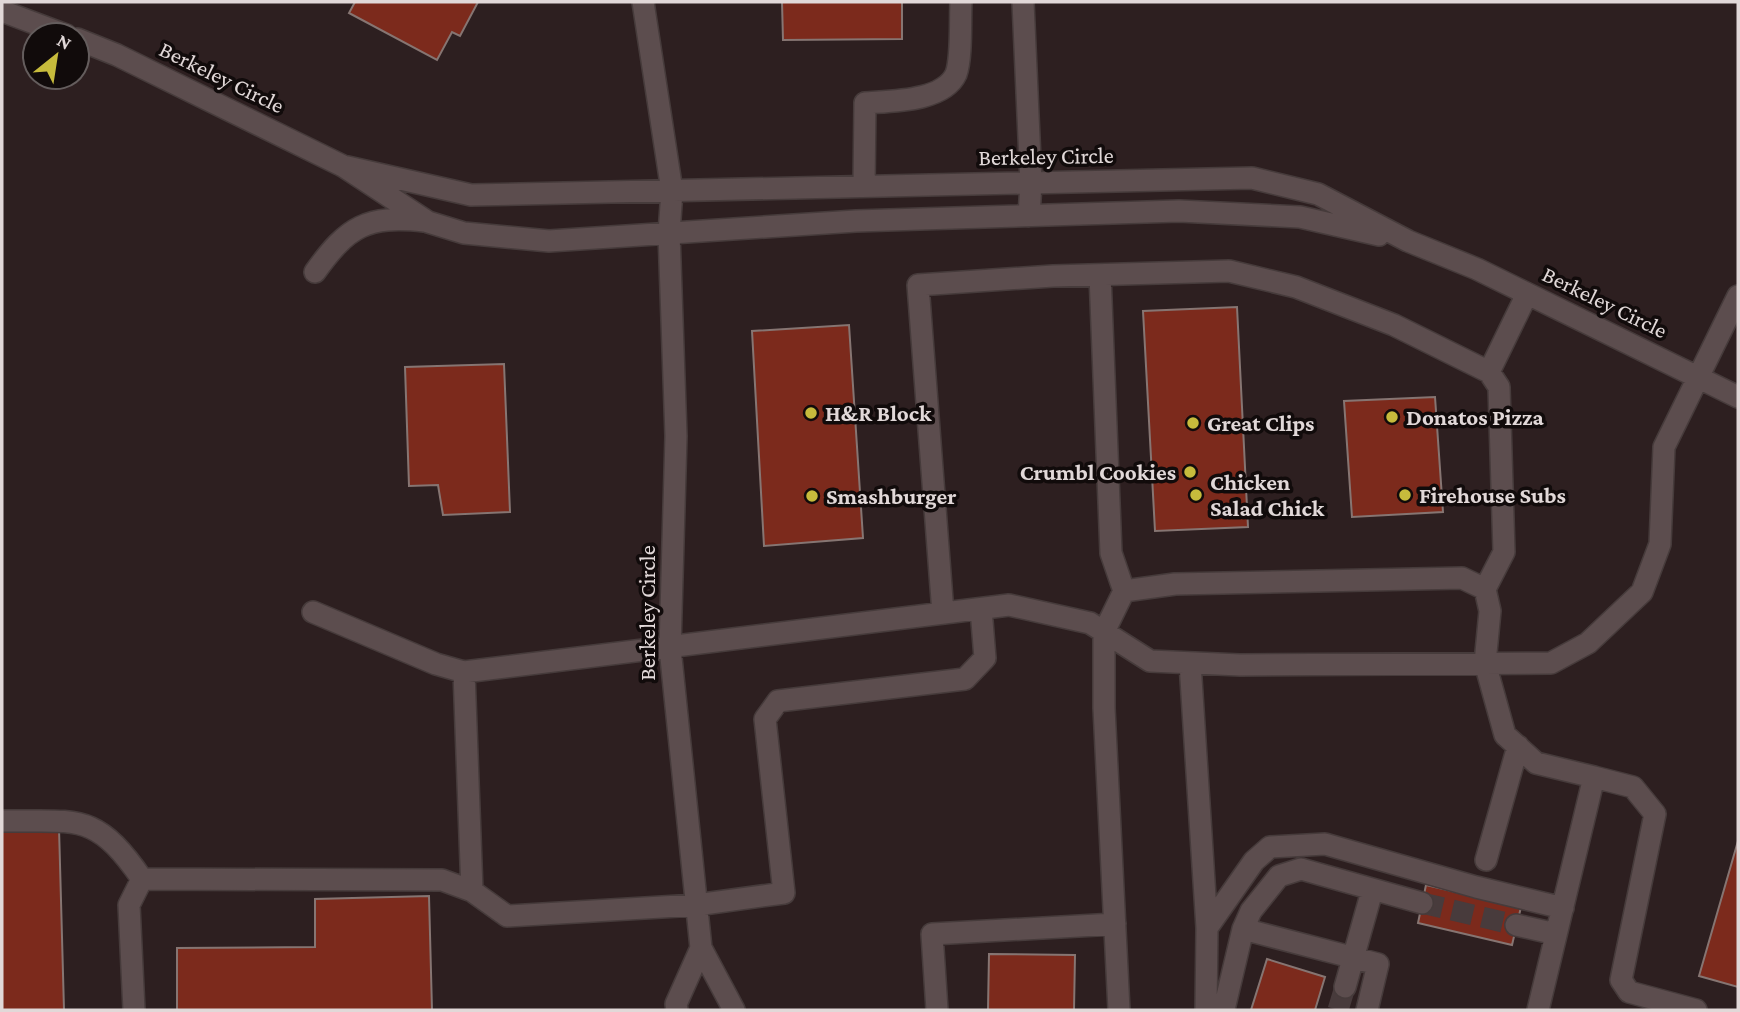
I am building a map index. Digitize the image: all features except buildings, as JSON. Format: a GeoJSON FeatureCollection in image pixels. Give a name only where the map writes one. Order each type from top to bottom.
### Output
{"type":"FeatureCollection","features":[{"type":"Feature","properties":{"kind":"street","name":"Berkeley Circle"},"geometry":{"type":"LineString","coordinates":[[643,2],[672,191],[669,233],[676,436],[670,648],[701,948],[734,1010]]}},
{"type":"Feature","properties":{"kind":"street"},"geometry":{"type":"LineString","coordinates":[[864,187],[864,103],[921,99],[945,85],[956,74],[961,2]]}},
{"type":"Feature","properties":{"kind":"street"},"geometry":{"type":"LineString","coordinates":[[1023,2],[1031,183],[1029,216]]}},
{"type":"Feature","properties":{"kind":"street"},"geometry":{"type":"LineString","coordinates":[[2,11],[29,21]]}},
{"type":"Feature","properties":{"kind":"street","name":"Berkeley Circle"},"geometry":{"type":"LineString","coordinates":[[91,45],[343,166],[428,222],[464,233],[549,241],[856,221],[1179,211],[1300,217],[1408,241]]}},
{"type":"Feature","properties":{"kind":"street","name":"Berkeley Circle"},"geometry":{"type":"LineString","coordinates":[[343,166],[471,195],[1252,178],[1318,194],[1408,241],[1528,294],[1738,397]]}},
{"type":"Feature","properties":{"kind":"street"},"geometry":{"type":"LineString","coordinates":[[314,272],[337,240],[372,221],[397,218],[428,222]]}},
{"type":"Feature","properties":{"kind":"street"},"geometry":{"type":"LineString","coordinates":[[943,613],[918,285],[1229,271],[1296,287],[1394,325],[1489,372],[1499,387],[1504,552],[1485,589],[1490,611],[1485,663],[1505,735],[1536,763],[1633,787],[1655,814],[1621,980],[1629,992],[1696,1010]]}},
{"type":"Feature","properties":{"kind":"street"},"geometry":{"type":"LineString","coordinates":[[1100,275],[1111,553],[1124,591],[1104,632],[1104,708],[1119,1010]]}},
{"type":"Feature","properties":{"kind":"street"},"geometry":{"type":"LineString","coordinates":[[1489,372],[1528,294]]}},
{"type":"Feature","properties":{"kind":"street"},"geometry":{"type":"LineString","coordinates":[[313,612],[436,664],[464,672],[1009,605],[1090,623],[1150,661],[1551,663],[1588,643],[1642,592],[1660,544],[1664,447],[1738,296]]}},
{"type":"Feature","properties":{"kind":"street"},"geometry":{"type":"LineString","coordinates":[[1124,591],[1175,584],[1462,578],[1485,589]]}},
{"type":"Feature","properties":{"kind":"street"},"geometry":{"type":"LineString","coordinates":[[142,879],[442,880],[472,891],[507,916],[696,905],[784,893],[765,719],[778,701],[965,679],[985,658],[981,609]]}},
{"type":"Feature","properties":{"kind":"street"},"geometry":{"type":"LineString","coordinates":[[1190,663],[1207,928],[1206,1010]]}},
{"type":"Feature","properties":{"kind":"street"},"geometry":{"type":"LineString","coordinates":[[464,672],[472,891]]}},
{"type":"Feature","properties":{"kind":"street"},"geometry":{"type":"LineString","coordinates":[[1486,860],[1518,746]]}},
{"type":"Feature","properties":{"kind":"street"},"geometry":{"type":"LineString","coordinates":[[1538,1010],[1594,777]]}},
{"type":"Feature","properties":{"kind":"street"},"geometry":{"type":"LineString","coordinates":[[2,821],[78,822],[95,829],[119,846],[142,879]]}},
{"type":"Feature","properties":{"kind":"street"},"geometry":{"type":"LineString","coordinates":[[1207,928],[1254,861],[1270,847],[1325,844],[1476,887],[1563,908]]}},
{"type":"Feature","properties":{"kind":"street"},"geometry":{"type":"LineString","coordinates":[[1220,1010],[1225,1005],[1243,929],[1251,911],[1279,876],[1301,869],[1422,903]]}},
{"type":"Feature","properties":{"kind":"street"},"geometry":{"type":"LineString","coordinates":[[134,1010],[129,905],[142,879]]}},
{"type":"Feature","properties":{"kind":"street"},"geometry":{"type":"LineString","coordinates":[[1345,987],[1372,891]]}},
{"type":"Feature","properties":{"kind":"street"},"geometry":{"type":"LineString","coordinates":[[937,1010],[932,934],[1115,924]]}},
{"type":"Feature","properties":{"kind":"street"},"geometry":{"type":"LineString","coordinates":[[1516,925],[1556,934]]}},
{"type":"Feature","properties":{"kind":"street"},"geometry":{"type":"LineString","coordinates":[[1243,929],[1378,964],[1367,1010]]}},
{"type":"Feature","properties":{"kind":"street"},"geometry":{"type":"LineString","coordinates":[[677,1010],[676,1004],[701,948]]}},
{"type":"Feature","properties":{"kind":"tunnel"},"geometry":{"type":"LineString","coordinates":[[1422,903],[1516,925]]}},
{"type":"Feature","properties":{"kind":"tunnel"},"geometry":{"type":"LineString","coordinates":[[1338,1010],[1345,987]]}},
{"type":"Feature","properties":{"kind":"place","name":"H&R Block"},"geometry":{"type":"Point","coordinates":[811,413]}},
{"type":"Feature","properties":{"kind":"place","name":"Donatos Pizza"},"geometry":{"type":"Point","coordinates":[1392,417]}},
{"type":"Feature","properties":{"kind":"place","name":"Great Clips"},"geometry":{"type":"Point","coordinates":[1193,423]}},
{"type":"Feature","properties":{"kind":"place","name":"Crumbl Cookies"},"geometry":{"type":"Point","coordinates":[1190,472]}},
{"type":"Feature","properties":{"kind":"place","name":"Chicken Salad Chick"},"geometry":{"type":"Point","coordinates":[1196,495]}},
{"type":"Feature","properties":{"kind":"place","name":"Firehouse Subs"},"geometry":{"type":"Point","coordinates":[1405,495]}},
{"type":"Feature","properties":{"kind":"place","name":"Smashburger"},"geometry":{"type":"Point","coordinates":[812,496]}}]}
